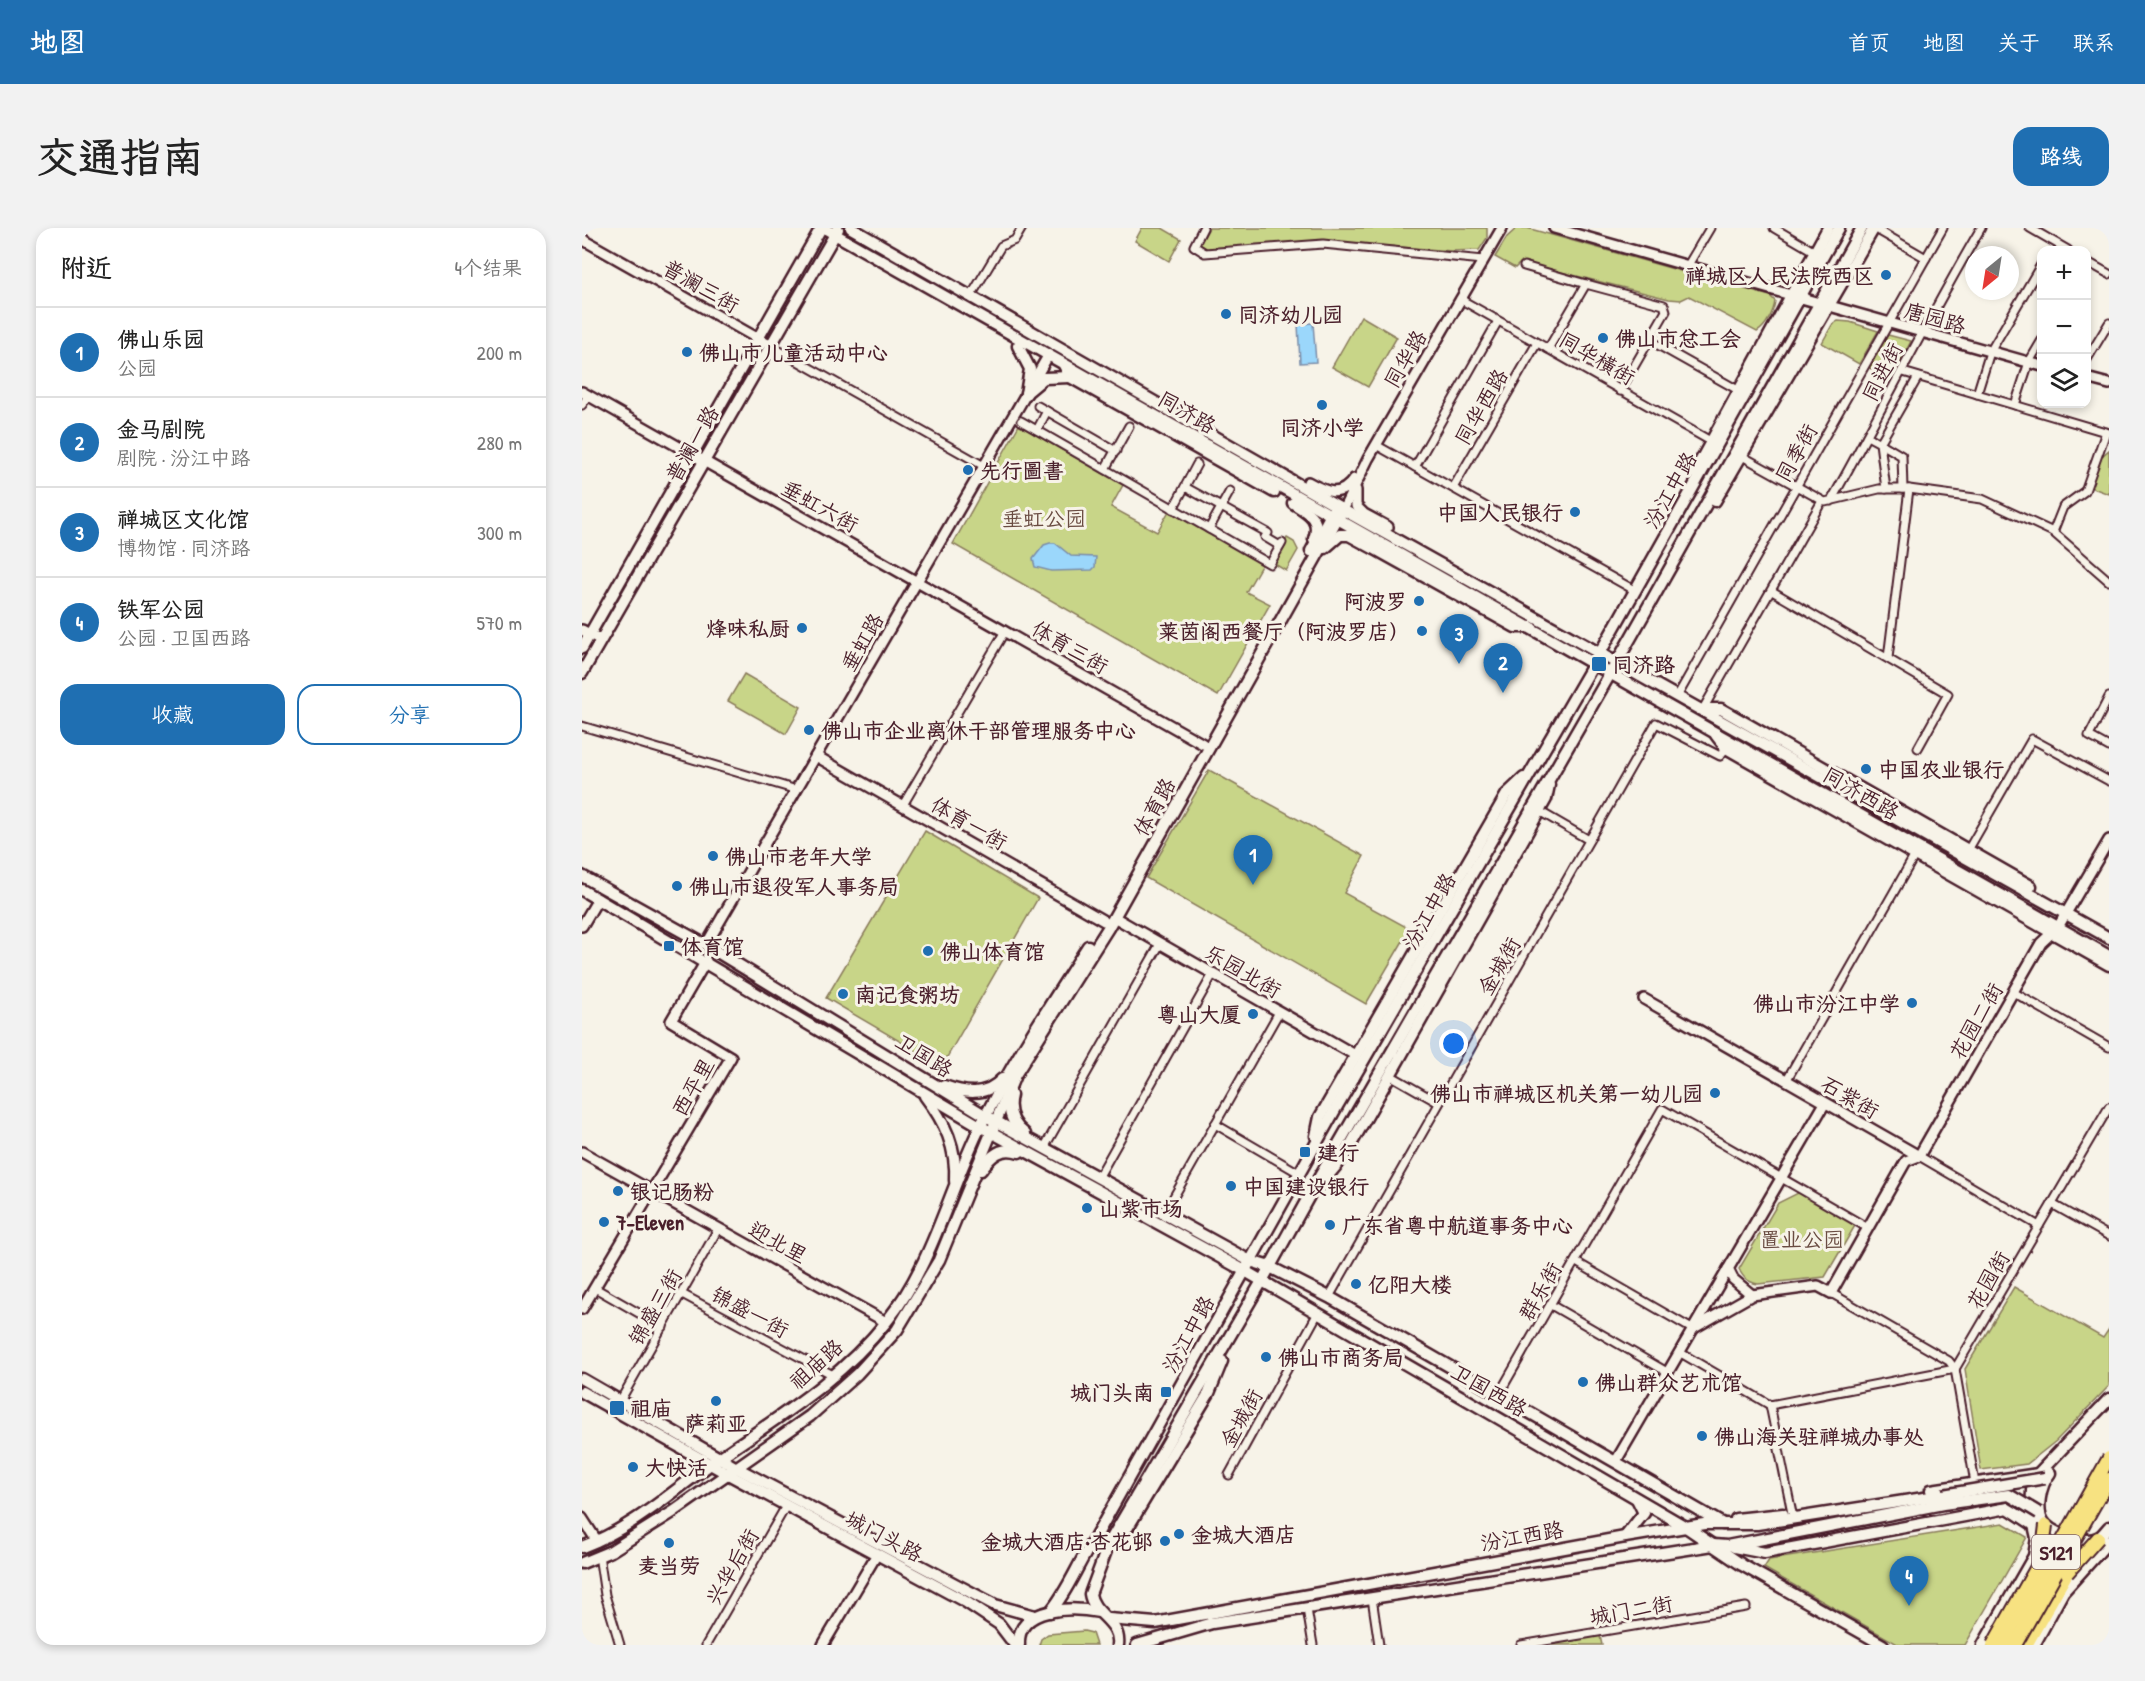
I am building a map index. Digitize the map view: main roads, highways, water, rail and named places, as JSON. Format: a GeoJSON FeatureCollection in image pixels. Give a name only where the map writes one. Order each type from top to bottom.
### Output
{"type":"FeatureCollection","features":[{"type":"Feature","properties":{"kind":"highway","name":"S121"},"geometry":{"type":"LineString","coordinates":[[2004,1645],[2109,1458]]}},
{"type":"Feature","properties":{"kind":"highway","name":"S121"},"geometry":{"type":"LineString","coordinates":[[2015,1645],[2109,1479]]}},
{"type":"Feature","properties":{"kind":"highway"},"geometry":{"type":"LineString","coordinates":[[1993,1645],[2037,1559],[2040,1525]]}},
{"type":"Feature","properties":{"kind":"highway"},"geometry":{"type":"LineString","coordinates":[[2026,1645],[2070,1577],[2104,1540]]}},
{"type":"Feature","properties":{"kind":"highway"},"geometry":{"type":"LineString","coordinates":[[2037,1559],[2051,1554],[2059,1556],[2067,1562],[2070,1577]]}},
{"type":"Feature","properties":{"kind":"main road","name":"同济路"},"geometry":{"type":"LineString","coordinates":[[822,228],[837,231],[856,246],[1306,502],[1337,513]]}},
{"type":"Feature","properties":{"kind":"main road","name":"普澜一路"},"geometry":{"type":"LineString","coordinates":[[582,648],[586,633],[692,455],[822,228]]}},
{"type":"Feature","properties":{"kind":"main road","name":"同济路"},"geometry":{"type":"LineString","coordinates":[[850,228],[1337,513],[1568,635],[1597,658]]}},
{"type":"Feature","properties":{"kind":"main road"},"geometry":{"type":"LineString","coordinates":[[1715,443],[1737,390],[1795,297],[1828,228]]}},
{"type":"Feature","properties":{"kind":"main road","name":"汾江中路"},"geometry":{"type":"LineString","coordinates":[[1050,1612],[1062,1598],[1100,1515],[1160,1411],[1190,1368],[1299,1173],[1636,591],[1795,297],[1839,228]]}},
{"type":"Feature","properties":{"kind":"main road","name":"汾江中路"},"geometry":{"type":"LineString","coordinates":[[1099,1612],[1091,1601],[1090,1594],[1109,1543],[1262,1281],[1673,563],[1824,306],[1862,228]]}},
{"type":"Feature","properties":{"kind":"main road"},"geometry":{"type":"LineString","coordinates":[[1673,563],[1702,524],[1824,306],[1874,228]]}},
{"type":"Feature","properties":{"kind":"main road","name":"普澜一路"},"geometry":{"type":"LineString","coordinates":[[582,673],[837,231]]}},
{"type":"Feature","properties":{"kind":"main road"},"geometry":{"type":"LineString","coordinates":[[856,246],[871,262],[1018,346],[1031,346]]}},
{"type":"Feature","properties":{"kind":"main road"},"geometry":{"type":"LineString","coordinates":[[1018,346],[1030,369],[1026,394],[1044,378],[1070,377],[1313,516],[1317,523],[1310,560]]}},
{"type":"Feature","properties":{"kind":"main road"},"geometry":{"type":"LineString","coordinates":[[1064,364],[1070,377]]}},
{"type":"Feature","properties":{"kind":"main road"},"geometry":{"type":"LineString","coordinates":[[1293,503],[1306,502]]}},
{"type":"Feature","properties":{"kind":"main road","name":"体育路"},"geometry":{"type":"LineString","coordinates":[[1109,919],[1203,744],[1337,513]]}},
{"type":"Feature","properties":{"kind":"main road"},"geometry":{"type":"LineString","coordinates":[[1375,549],[1367,529],[1388,527],[1566,626],[1568,635]]}},
{"type":"Feature","properties":{"kind":"main road","name":"同济路"},"geometry":{"type":"LineString","coordinates":[[1367,529],[1531,627],[1597,658]]}},
{"type":"Feature","properties":{"kind":"main road"},"geometry":{"type":"LineString","coordinates":[[1310,560],[1340,535],[1349,535],[1515,627],[1531,627]]}},
{"type":"Feature","properties":{"kind":"main road","name":"体育路"},"geometry":{"type":"LineString","coordinates":[[990,1118],[1013,1070],[1109,919],[1310,560]]}},
{"type":"Feature","properties":{"kind":"main road","name":"同济西路"},"geometry":{"type":"LineString","coordinates":[[1597,658],[1678,695],[2068,911],[2109,938]]}},
{"type":"Feature","properties":{"kind":"main road","name":"同济西路"},"geometry":{"type":"LineString","coordinates":[[1615,667],[1712,730],[1874,822],[2055,930],[2109,956]]}},
{"type":"Feature","properties":{"kind":"main road"},"geometry":{"type":"LineString","coordinates":[[1703,710],[1721,709],[1968,850],[2068,911],[2109,930]]}},
{"type":"Feature","properties":{"kind":"main road"},"geometry":{"type":"LineString","coordinates":[[1712,730],[1726,748],[1915,855],[2055,930],[2109,965]]}},
{"type":"Feature","properties":{"kind":"main road"},"geometry":{"type":"LineString","coordinates":[[1313,1149],[1320,1117],[1355,1055],[1508,794],[1533,769]]}},
{"type":"Feature","properties":{"kind":"main road"},"geometry":{"type":"LineString","coordinates":[[1307,1200],[1345,1155],[1546,799],[1550,778]]}},
{"type":"Feature","properties":{"kind":"main road"},"geometry":{"type":"LineString","coordinates":[[1833,800],[1848,817],[1874,822]]}},
{"type":"Feature","properties":{"kind":"main road","name":"卫国路"},"geometry":{"type":"LineString","coordinates":[[582,876],[706,945],[990,1118],[1164,1214],[1248,1266]]}},
{"type":"Feature","properties":{"kind":"main road"},"geometry":{"type":"LineString","coordinates":[[582,890],[990,1132],[1248,1266]]}},
{"type":"Feature","properties":{"kind":"main road"},"geometry":{"type":"LineString","coordinates":[[928,1081],[974,1093],[988,1090],[1013,1070]]}},
{"type":"Feature","properties":{"kind":"main road"},"geometry":{"type":"LineString","coordinates":[[1013,1070],[1009,1102],[1012,1120],[1043,1148]]}},
{"type":"Feature","properties":{"kind":"main road"},"geometry":{"type":"LineString","coordinates":[[921,1092],[942,1117],[952,1144],[954,1190]]}},
{"type":"Feature","properties":{"kind":"main road","name":"祖庙路"},"geometry":{"type":"LineString","coordinates":[[582,1547],[597,1541],[662,1502],[715,1461],[800,1405],[835,1376],[886,1322],[923,1268],[980,1126],[990,1118]]}},
{"type":"Feature","properties":{"kind":"main road","name":"祖庙路"},"geometry":{"type":"LineString","coordinates":[[582,1563],[599,1556],[673,1512],[810,1416],[888,1341],[933,1273],[990,1132],[990,1118]]}},
{"type":"Feature","properties":{"kind":"main road"},"geometry":{"type":"LineString","coordinates":[[970,1185],[987,1161],[998,1151],[1010,1149],[1038,1158]]}},
{"type":"Feature","properties":{"kind":"main road","name":"卫国西路"},"geometry":{"type":"LineString","coordinates":[[1248,1266],[1270,1267],[1329,1297],[1723,1524]]}},
{"type":"Feature","properties":{"kind":"main road","name":"卫国西路"},"geometry":{"type":"LineString","coordinates":[[1248,1266],[1262,1281],[1637,1498],[1686,1527],[1742,1565]]}},
{"type":"Feature","properties":{"kind":"main road"},"geometry":{"type":"LineString","coordinates":[[582,1379],[730,1470]]}},
{"type":"Feature","properties":{"kind":"main road"},"geometry":{"type":"LineString","coordinates":[[582,1392],[715,1461]]}},
{"type":"Feature","properties":{"kind":"main road"},"geometry":{"type":"LineString","coordinates":[[2040,1525],[2032,1490],[2041,1476],[2109,1399]]}},
{"type":"Feature","properties":{"kind":"main road"},"geometry":{"type":"LineString","coordinates":[[1943,1500],[2041,1476],[2109,1408]]}},
{"type":"Feature","properties":{"kind":"main road","name":"城门头路"},"geometry":{"type":"LineString","coordinates":[[730,1470],[786,1506],[966,1602],[999,1624],[1017,1645]]}},
{"type":"Feature","properties":{"kind":"main road","name":"城门头路"},"geometry":{"type":"LineString","coordinates":[[730,1470],[995,1605],[1035,1616]]}},
{"type":"Feature","properties":{"kind":"main road"},"geometry":{"type":"LineString","coordinates":[[1708,1515],[1733,1519],[1789,1516],[1975,1483],[2041,1476]]}},
{"type":"Feature","properties":{"kind":"main road"},"geometry":{"type":"LineString","coordinates":[[1983,1645],[2037,1559],[2041,1476]]}},
{"type":"Feature","properties":{"kind":"main road"},"geometry":{"type":"LineString","coordinates":[[1943,1500],[2009,1495],[2039,1513]]}},
{"type":"Feature","properties":{"kind":"main road"},"geometry":{"type":"LineString","coordinates":[[1625,1537],[1644,1513],[1637,1498]]}},
{"type":"Feature","properties":{"kind":"main road","name":"汾江西路"},"geometry":{"type":"LineString","coordinates":[[1137,1645],[1212,1623],[1713,1545],[1728,1546],[1885,1515],[1943,1500]]}},
{"type":"Feature","properties":{"kind":"main road","name":"汾江西路"},"geometry":{"type":"LineString","coordinates":[[1109,1619],[1155,1623],[1686,1527],[1757,1524],[1789,1516],[1943,1500]]}},
{"type":"Feature","properties":{"kind":"main road"},"geometry":{"type":"LineString","coordinates":[[1728,1546],[1765,1553],[2008,1508],[2040,1525],[2071,1537],[2104,1540]]}},
{"type":"Feature","properties":{"kind":"main road"},"geometry":{"type":"LineString","coordinates":[[1870,1533],[1885,1515]]}},
{"type":"Feature","properties":{"kind":"main road"},"geometry":{"type":"LineString","coordinates":[[1852,1522],[1870,1533]]}},
{"type":"Feature","properties":{"kind":"main road"},"geometry":{"type":"LineString","coordinates":[[1723,1524],[1728,1546],[1742,1565],[1883,1645]]}},
{"type":"Feature","properties":{"kind":"main road"},"geometry":{"type":"LineString","coordinates":[[2034,1645],[2070,1577],[2091,1560],[2104,1540],[2109,1527]]}},
{"type":"Feature","properties":{"kind":"main road"},"geometry":{"type":"LineString","coordinates":[[2037,1538],[2051,1549],[2072,1559],[2091,1560]]}},
{"type":"Feature","properties":{"kind":"main road"},"geometry":{"type":"LineString","coordinates":[[1017,1645],[1021,1630],[1026,1622],[1035,1616],[1050,1612],[1085,1609],[1099,1612],[1109,1619],[1116,1629],[1118,1645]]}},
{"type":"Feature","properties":{"kind":"water"},"geometry":{"type":"Polygon","coordinates":[[[1313,323],[1316,362],[1300,363],[1298,324],[1313,323]]]}},
{"type":"Feature","properties":{"kind":"water"},"geometry":{"type":"Polygon","coordinates":[[[1055,543],[1071,556],[1096,557],[1095,567],[1092,570],[1051,571],[1035,567],[1033,559],[1044,545],[1055,543]]]}},
{"type":"Feature","properties":{"kind":"place","name":"禅城区人民法院西区"},"geometry":{"type":"Point","coordinates":[1886,275]}},
{"type":"Feature","properties":{"kind":"place","name":"同济幼儿园"},"geometry":{"type":"Point","coordinates":[1226,314]}},
{"type":"Feature","properties":{"kind":"place","name":"佛山市总工会"},"geometry":{"type":"Point","coordinates":[1603,338]}},
{"type":"Feature","properties":{"kind":"place","name":"佛山市儿童活动中心"},"geometry":{"type":"Point","coordinates":[687,352]}},
{"type":"Feature","properties":{"kind":"place","name":"同济小学"},"geometry":{"type":"Point","coordinates":[1322,405]}},
{"type":"Feature","properties":{"kind":"place","name":"先行圖書"},"geometry":{"type":"Point","coordinates":[968,470]}},
{"type":"Feature","properties":{"kind":"place","name":"中国人民银行"},"geometry":{"type":"Point","coordinates":[1575,512]}},
{"type":"Feature","properties":{"kind":"place","name":"阿波罗"},"geometry":{"type":"Point","coordinates":[1419,601]}},
{"type":"Feature","properties":{"kind":"place","name":"烽味私厨"},"geometry":{"type":"Point","coordinates":[802,628]}},
{"type":"Feature","properties":{"kind":"place","name":"莱茵阁西餐厅（阿波罗店）"},"geometry":{"type":"Point","coordinates":[1422,631]}},
{"type":"Feature","properties":{"kind":"place","name":"禅城区文化馆"},"geometry":{"type":"Point","coordinates":[1459,664]}},
{"type":"Feature","properties":{"kind":"place","name":"同济路"},"geometry":{"type":"Point","coordinates":[1599,664]}},
{"type":"Feature","properties":{"kind":"place","name":"金马剧院"},"geometry":{"type":"Point","coordinates":[1503,693]}},
{"type":"Feature","properties":{"kind":"place","name":"佛山市企业离休干部管理服务中心"},"geometry":{"type":"Point","coordinates":[809,730]}},
{"type":"Feature","properties":{"kind":"place","name":"中国农业银行"},"geometry":{"type":"Point","coordinates":[1866,769]}},
{"type":"Feature","properties":{"kind":"place","name":"佛山市老年大学"},"geometry":{"type":"Point","coordinates":[713,856]}},
{"type":"Feature","properties":{"kind":"place","name":"佛山乐园"},"geometry":{"type":"Point","coordinates":[1253,885]}},
{"type":"Feature","properties":{"kind":"place","name":"佛山市退役军人事务局"},"geometry":{"type":"Point","coordinates":[677,886]}},
{"type":"Feature","properties":{"kind":"place","name":"体育馆"},"geometry":{"type":"Point","coordinates":[669,946]}},
{"type":"Feature","properties":{"kind":"place","name":"佛山体育馆"},"geometry":{"type":"Point","coordinates":[928,951]}},
{"type":"Feature","properties":{"kind":"place","name":"南记食粥坊"},"geometry":{"type":"Point","coordinates":[843,994]}},
{"type":"Feature","properties":{"kind":"place","name":"佛山市汾江中学"},"geometry":{"type":"Point","coordinates":[1912,1003]}},
{"type":"Feature","properties":{"kind":"place","name":"粤山大厦"},"geometry":{"type":"Point","coordinates":[1253,1014]}},
{"type":"Feature","properties":{"kind":"place","name":"佛山市禅城区机关第一幼儿园"},"geometry":{"type":"Point","coordinates":[1715,1093]}},
{"type":"Feature","properties":{"kind":"place","name":"建行"},"geometry":{"type":"Point","coordinates":[1305,1152]}},
{"type":"Feature","properties":{"kind":"place","name":"中国建设银行"},"geometry":{"type":"Point","coordinates":[1231,1186]}},
{"type":"Feature","properties":{"kind":"place","name":"银记肠粉"},"geometry":{"type":"Point","coordinates":[618,1191]}},
{"type":"Feature","properties":{"kind":"place","name":"山紫市场"},"geometry":{"type":"Point","coordinates":[1087,1208]}},
{"type":"Feature","properties":{"kind":"place","name":"7-Eleven"},"geometry":{"type":"Point","coordinates":[604,1222]}},
{"type":"Feature","properties":{"kind":"place","name":"广东省粤中航道事务中心"},"geometry":{"type":"Point","coordinates":[1330,1225]}},
{"type":"Feature","properties":{"kind":"place","name":"亿阳大楼"},"geometry":{"type":"Point","coordinates":[1356,1284]}},
{"type":"Feature","properties":{"kind":"place","name":"佛山市商务局"},"geometry":{"type":"Point","coordinates":[1266,1357]}},
{"type":"Feature","properties":{"kind":"place","name":"佛山群众艺术馆"},"geometry":{"type":"Point","coordinates":[1583,1382]}},
{"type":"Feature","properties":{"kind":"place","name":"城门头南"},"geometry":{"type":"Point","coordinates":[1166,1392]}},
{"type":"Feature","properties":{"kind":"place","name":"萨莉亚"},"geometry":{"type":"Point","coordinates":[716,1401]}},
{"type":"Feature","properties":{"kind":"place","name":"祖庙"},"geometry":{"type":"Point","coordinates":[617,1408]}},
{"type":"Feature","properties":{"kind":"place","name":"佛山海关驻禅城办事处"},"geometry":{"type":"Point","coordinates":[1702,1436]}},
{"type":"Feature","properties":{"kind":"place","name":"大快活"},"geometry":{"type":"Point","coordinates":[633,1467]}},
{"type":"Feature","properties":{"kind":"place","name":"金城大酒店"},"geometry":{"type":"Point","coordinates":[1179,1534]}},
{"type":"Feature","properties":{"kind":"place","name":"金城大酒店·杏花邨"},"geometry":{"type":"Point","coordinates":[1165,1541]}},
{"type":"Feature","properties":{"kind":"place","name":"麦当劳"},"geometry":{"type":"Point","coordinates":[669,1543]}},
{"type":"Feature","properties":{"kind":"place","name":"铁军公园"},"geometry":{"type":"Point","coordinates":[1909,1606]}},
{"type":"Feature","properties":{"kind":"park label","name":"垂虹公园"},"geometry":{"type":"Point","coordinates":[1044,518]}},
{"type":"Feature","properties":{"kind":"park label","name":"置业公园"},"geometry":{"type":"Point","coordinates":[1802,1239]}}]}
